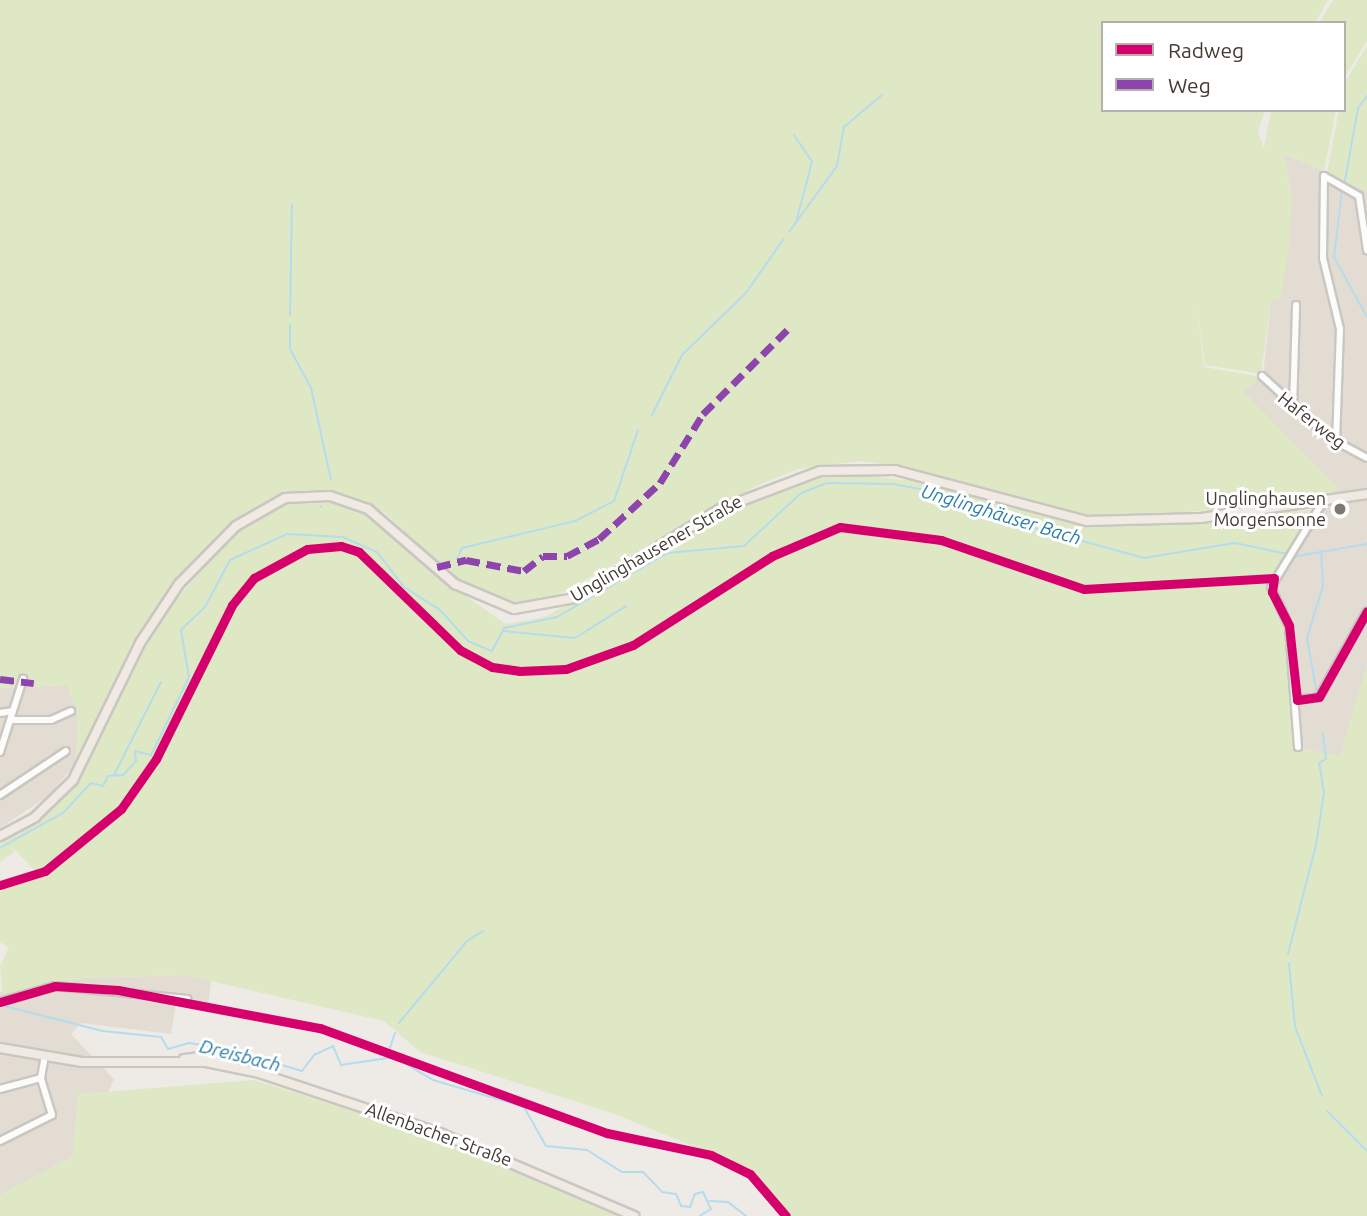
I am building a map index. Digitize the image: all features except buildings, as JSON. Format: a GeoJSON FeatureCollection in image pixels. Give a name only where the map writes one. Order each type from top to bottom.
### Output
{"type":"FeatureCollection","features":[{"type":"Feature","properties":{"kind":"main road","name":"Unglinghausener Straße"},"geometry":{"type":"LineString","coordinates":[[0,836],[34,817],[73,780],[140,643],[179,583],[236,526],[285,498],[330,496],[368,509],[472,595],[514,609],[575,598],[720,509],[820,471],[895,470],[1087,521],[1257,512],[1321,505],[1367,494]]}},
{"type":"Feature","properties":{"kind":"main road","name":"Allenbacher Straße"},"geometry":{"type":"LineString","coordinates":[[0,1048],[45,1056],[176,1060],[238,1068],[442,1133],[634,1216]]}},
{"type":"Feature","properties":{"kind":"street"},"geometry":{"type":"LineString","coordinates":[[1336,443],[1340,329],[1323,258],[1324,176],[1359,196],[1367,250]]}},
{"type":"Feature","properties":{"kind":"street"},"geometry":{"type":"LineString","coordinates":[[1293,409],[1296,305]]}},
{"type":"Feature","properties":{"kind":"street","name":"Haferweg"},"geometry":{"type":"LineString","coordinates":[[1262,376],[1293,409],[1336,443],[1367,458]]}},
{"type":"Feature","properties":{"kind":"street"},"geometry":{"type":"LineString","coordinates":[[1298,747],[1297,700],[1289,626],[1271,587],[1321,505]]}},
{"type":"Feature","properties":{"kind":"street"},"geometry":{"type":"LineString","coordinates":[[1297,700],[1319,697],[1367,611]]}},
{"type":"Feature","properties":{"kind":"street"},"geometry":{"type":"LineString","coordinates":[[0,752],[23,679]]}},
{"type":"Feature","properties":{"kind":"street"},"geometry":{"type":"LineString","coordinates":[[0,713],[13,711]]}},
{"type":"Feature","properties":{"kind":"street"},"geometry":{"type":"LineString","coordinates":[[11,720],[51,720],[71,711]]}},
{"type":"Feature","properties":{"kind":"street"},"geometry":{"type":"LineString","coordinates":[[0,795],[66,751]]}},
{"type":"Feature","properties":{"kind":"street"},"geometry":{"type":"LineString","coordinates":[[0,1002],[55,986],[187,999]]}},
{"type":"Feature","properties":{"kind":"street"},"geometry":{"type":"LineString","coordinates":[[0,1141],[52,1115],[41,1078],[45,1056]]}},
{"type":"Feature","properties":{"kind":"street"},"geometry":{"type":"LineString","coordinates":[[0,1089],[41,1078]]}},
{"type":"Feature","properties":{"kind":"shaded area"},"geometry":{"type":"Polygon","coordinates":[[[1283,153],[1367,191],[1367,665],[1340,757],[1295,747],[1277,598],[1278,574],[1327,500],[1243,391],[1263,375],[1271,301],[1281,298],[1292,197],[1283,153]]]}},
{"type":"Feature","properties":{"kind":"shaded area"},"geometry":{"type":"Polygon","coordinates":[[[67,685],[78,715],[76,764],[47,797],[0,828],[0,688],[67,685]]]}},
{"type":"Feature","properties":{"kind":"shaded area"},"geometry":{"type":"Polygon","coordinates":[[[185,975],[211,981],[208,1006],[176,1003],[171,1034],[81,1023],[71,1034],[114,1079],[108,1092],[78,1094],[73,1156],[0,1195],[0,992],[83,978],[185,975]]]}},
{"type":"Feature","properties":{"kind":"green space"},"geometry":{"type":"Polygon","coordinates":[[[0,0],[1328,0],[1316,21],[1101,21],[1101,112],[1264,112],[1258,132],[1264,148],[1271,112],[1336,112],[1324,171],[1283,153],[1292,197],[1289,245],[1281,298],[1271,301],[1261,374],[1205,365],[1196,300],[1204,367],[1262,377],[1243,391],[1338,488],[1327,500],[1126,517],[1084,516],[903,467],[858,461],[798,469],[756,486],[541,604],[498,601],[455,578],[384,512],[348,495],[279,495],[244,514],[175,581],[136,641],[76,764],[78,715],[67,685],[0,688],[0,0]]]}},
{"type":"Feature","properties":{"kind":"green space"},"geometry":{"type":"Polygon","coordinates":[[[1333,0],[1367,0],[1367,41],[1346,75],[1346,21],[1320,21],[1333,0]]]}},
{"type":"Feature","properties":{"kind":"green space"},"geometry":{"type":"Polygon","coordinates":[[[1367,46],[1367,191],[1327,173],[1339,112],[1346,112],[1346,80],[1367,46]]]}},
{"type":"Feature","properties":{"kind":"green space"},"geometry":{"type":"Polygon","coordinates":[[[834,473],[937,483],[1098,525],[1309,510],[1315,516],[1269,579],[1270,599],[1284,620],[1296,747],[1340,756],[1367,665],[1367,1216],[790,1216],[746,1168],[612,1113],[420,1052],[384,1021],[185,975],[83,978],[3,996],[0,966],[9,948],[0,942],[0,891],[70,855],[118,812],[36,872],[11,846],[14,852],[0,862],[0,840],[31,825],[83,773],[143,647],[173,603],[238,529],[273,506],[326,499],[383,522],[453,587],[506,624],[544,617],[767,492],[834,473]]]}},
{"type":"Feature","properties":{"kind":"green space"},"geometry":{"type":"Polygon","coordinates":[[[254,1080],[424,1133],[617,1216],[0,1216],[0,1195],[73,1156],[78,1094],[254,1080]]]}},
{"type":"Feature","properties":{"kind":"waterway"},"geometry":{"type":"LineString","coordinates":[[789,232],[837,166],[844,127],[882,95]]}},
{"type":"Feature","properties":{"kind":"waterway"},"geometry":{"type":"LineString","coordinates":[[1344,186],[1358,108],[1367,96]]}},
{"type":"Feature","properties":{"kind":"waterway"},"geometry":{"type":"LineString","coordinates":[[794,135],[812,162],[796,222]]}},
{"type":"Feature","properties":{"kind":"waterway"},"geometry":{"type":"LineString","coordinates":[[1342,191],[1334,257],[1367,317]]}},
{"type":"Feature","properties":{"kind":"waterway"},"geometry":{"type":"LineString","coordinates":[[290,315],[292,205]]}},
{"type":"Feature","properties":{"kind":"waterway"},"geometry":{"type":"LineString","coordinates":[[652,415],[682,355],[746,293],[783,240]]}},
{"type":"Feature","properties":{"kind":"waterway"},"geometry":{"type":"LineString","coordinates":[[290,324],[290,349],[311,388],[331,480]]}},
{"type":"Feature","properties":{"kind":"waterway"},"geometry":{"type":"LineString","coordinates":[[457,559],[462,548],[575,521],[614,501],[638,430]]}},
{"type":"Feature","properties":{"kind":"waterway","name":"Unglinghäuser Bach"},"geometry":{"type":"LineString","coordinates":[[0,848],[63,813],[91,783],[103,786],[108,776],[123,775],[136,761],[135,751],[151,755],[189,677],[181,630],[205,607],[230,560],[287,534],[343,537],[377,552],[404,587],[440,610],[468,641],[492,651],[504,628],[557,617],[667,553],[744,546],[801,493],[827,483],[893,484],[947,494],[1017,523],[1144,558],[1235,543],[1287,554]]}},
{"type":"Feature","properties":{"kind":"waterway"},"geometry":{"type":"LineString","coordinates":[[1292,557],[1367,544]]}},
{"type":"Feature","properties":{"kind":"waterway"},"geometry":{"type":"LineString","coordinates":[[1316,689],[1307,638],[1323,586],[1321,551]]}},
{"type":"Feature","properties":{"kind":"waterway"},"geometry":{"type":"LineString","coordinates":[[504,631],[575,638],[626,606]]}},
{"type":"Feature","properties":{"kind":"waterway"},"geometry":{"type":"LineString","coordinates":[[114,775],[161,682]]}},
{"type":"Feature","properties":{"kind":"waterway"},"geometry":{"type":"LineString","coordinates":[[1288,954],[1316,845],[1324,793],[1319,763],[1326,759],[1323,733]]}},
{"type":"Feature","properties":{"kind":"waterway"},"geometry":{"type":"LineString","coordinates":[[399,1023],[467,941],[483,931]]}},
{"type":"Feature","properties":{"kind":"waterway"},"geometry":{"type":"LineString","coordinates":[[1289,963],[1295,1027],[1322,1096]]}},
{"type":"Feature","properties":{"kind":"waterway","name":"Dreisbach"},"geometry":{"type":"LineString","coordinates":[[0,1005],[103,1031],[161,1037],[168,1049],[189,1043],[229,1049],[302,1071],[314,1055],[333,1046],[341,1065],[394,1057],[433,1080],[524,1107],[546,1146],[587,1150],[622,1172],[643,1172],[662,1192],[676,1194],[681,1206],[690,1207],[695,1194],[703,1192],[711,1209],[700,1216]]}},
{"type":"Feature","properties":{"kind":"waterway"},"geometry":{"type":"LineString","coordinates":[[390,1048],[395,1033]]}},
{"type":"Feature","properties":{"kind":"waterway"},"geometry":{"type":"LineString","coordinates":[[1327,1111],[1367,1151]]}},
{"type":"Feature","properties":{"kind":"waterway"},"geometry":{"type":"LineString","coordinates":[[710,1201],[728,1202],[746,1216]]}},
{"type":"Feature","properties":{"kind":"marked path"},"geometry":{"type":"LineString","coordinates":[[437,567],[466,560],[524,571],[543,556],[567,556],[599,539],[660,483],[703,414],[792,325]]}},
{"type":"Feature","properties":{"kind":"marked path"},"geometry":{"type":"LineString","coordinates":[[0,679],[34,683]]}},
{"type":"Feature","properties":{"kind":"cycle path"},"geometry":{"type":"LineString","coordinates":[[0,885],[45,871],[121,809],[156,759],[232,605],[254,578],[307,549],[341,546],[359,552],[460,650],[492,667],[519,671],[566,669],[633,645],[772,556],[840,527],[941,540],[1084,589],[1274,578],[1272,592],[1289,626],[1297,700],[1319,697],[1367,611]]}},
{"type":"Feature","properties":{"kind":"cycle path"},"geometry":{"type":"LineString","coordinates":[[0,1002],[55,986],[118,990],[320,1028],[607,1133],[711,1155],[750,1174],[786,1216]]}},
{"type":"Feature","properties":{"kind":"place","name":"Unglinghausen Morgensonne"},"geometry":{"type":"Point","coordinates":[1340,509]}}]}
